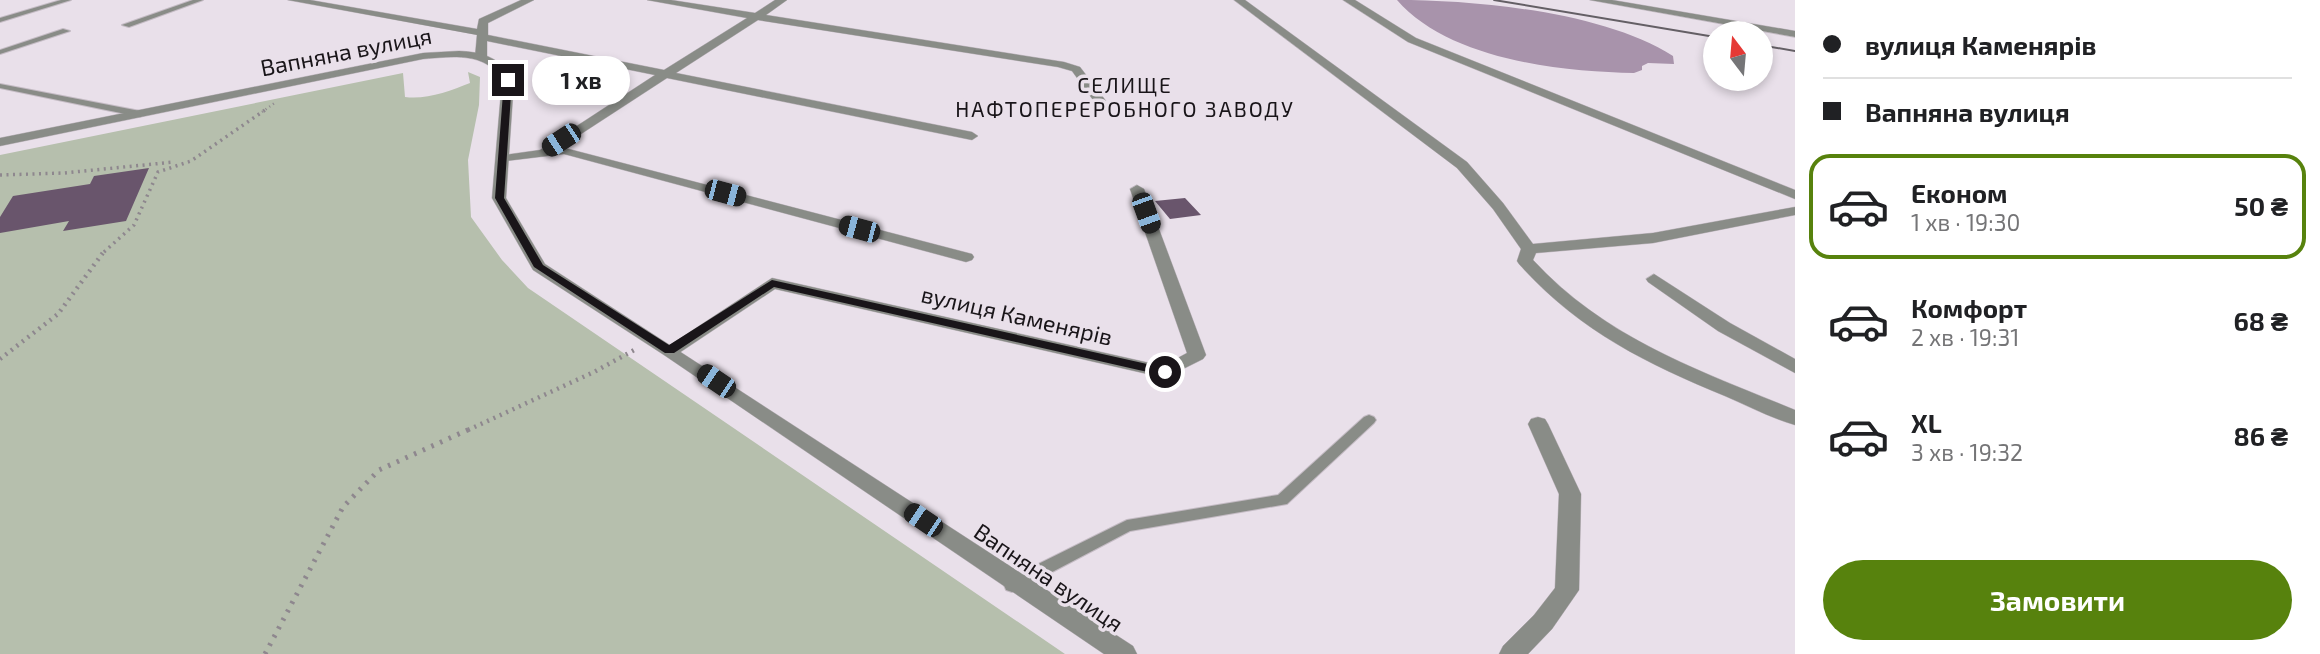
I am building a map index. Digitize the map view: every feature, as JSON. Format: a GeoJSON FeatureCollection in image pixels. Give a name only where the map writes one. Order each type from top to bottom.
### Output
{"type":"FeatureCollection","features":[{"type":"Feature","properties":{"kind":"street"},"geometry":{"type":"LineString","coordinates":[[293,0],[482,35],[972,136]]}},
{"type":"Feature","properties":{"kind":"street"},"geometry":{"type":"LineString","coordinates":[[481,57],[483,21],[529,0]]}},
{"type":"Feature","properties":{"kind":"street"},"geometry":{"type":"LineString","coordinates":[[652,0],[1060,64],[1076,69],[1100,101]]}},
{"type":"Feature","properties":{"kind":"street"},"geometry":{"type":"LineString","coordinates":[[540,153],[782,0]]}},
{"type":"Feature","properties":{"kind":"street"},"geometry":{"type":"LineString","coordinates":[[1239,0],[1462,165],[1498,206],[1529,249]]}},
{"type":"Feature","properties":{"kind":"street"},"geometry":{"type":"LineString","coordinates":[[1348,0],[1412,40],[1795,195]]}},
{"type":"Feature","properties":{"kind":"street"},"geometry":{"type":"LineString","coordinates":[[1600,0],[1795,34]]}},
{"type":"Feature","properties":{"kind":"street","name":"Вапняна вулиця"},"geometry":{"type":"LineString","coordinates":[[0,142],[422,56],[481,57],[495,61],[503,68],[508,80],[499,198],[539,267],[670,351],[1012,584],[1124,654]]}},
{"type":"Feature","properties":{"kind":"street"},"geometry":{"type":"LineString","coordinates":[[502,159],[564,150],[966,257]]}},
{"type":"Feature","properties":{"kind":"street","name":"вулиця Каменярів"},"geometry":{"type":"LineString","coordinates":[[670,351],[772,284],[1165,372],[1197,355],[1138,189]]}},
{"type":"Feature","properties":{"kind":"street"},"geometry":{"type":"LineString","coordinates":[[1529,249],[1653,238],[1795,211]]}},
{"type":"Feature","properties":{"kind":"street"},"geometry":{"type":"LineString","coordinates":[[1529,249],[1525,261],[1546,288],[1589,323],[1653,356],[1795,418]]}},
{"type":"Feature","properties":{"kind":"street"},"geometry":{"type":"LineString","coordinates":[[1654,279],[1724,327],[1795,367]]}},
{"type":"Feature","properties":{"kind":"street"},"geometry":{"type":"LineString","coordinates":[[1512,654],[1543,622],[1567,590],[1570,494],[1538,425]]}},
{"type":"Feature","properties":{"kind":"lane"},"geometry":{"type":"LineString","coordinates":[[0,20],[68,0]]}},
{"type":"Feature","properties":{"kind":"lane"},"geometry":{"type":"LineString","coordinates":[[126,25],[200,0]]}},
{"type":"Feature","properties":{"kind":"lane"},"geometry":{"type":"LineString","coordinates":[[0,52],[66,31]]}},
{"type":"Feature","properties":{"kind":"lane"},"geometry":{"type":"LineString","coordinates":[[0,86],[140,114]]}},
{"type":"Feature","properties":{"kind":"lane"},"geometry":{"type":"LineString","coordinates":[[1012,584],[1127,526],[1282,500],[1369,420]]}},
{"type":"Feature","properties":{"kind":"path"},"geometry":{"type":"LineString","coordinates":[[0,359],[58,314],[99,257],[113,241],[134,225],[158,172],[191,161],[281,98],[277,87]]}},
{"type":"Feature","properties":{"kind":"path"},"geometry":{"type":"LineString","coordinates":[[0,175],[64,173],[191,161]]}},
{"type":"Feature","properties":{"kind":"path"},"geometry":{"type":"LineString","coordinates":[[265,654],[343,507],[379,470],[594,372],[652,340]]}},
{"type":"Feature","properties":{"kind":"green space"},"geometry":{"type":"Polygon","coordinates":[[[468,72],[480,77],[479,105],[468,160],[471,217],[502,260],[528,288],[1065,654],[0,654],[0,155],[403,73],[405,97],[430,96],[470,83],[468,72]]]}},
{"type":"Feature","properties":{"kind":"shaded area"},"geometry":{"type":"Polygon","coordinates":[[[1397,0],[1501,6],[1576,19],[1645,41],[1673,56],[1674,64],[1648,63],[1642,66],[1642,70],[1634,73],[1605,72],[1540,65],[1507,58],[1475,49],[1445,36],[1419,20],[1397,0]]]}},
{"type":"Feature","properties":{"kind":"building"},"geometry":{"type":"Polygon","coordinates":[[[149,168],[126,221],[63,231],[69,221],[0,233],[0,217],[13,196],[90,184],[94,176],[149,168]]]}},
{"type":"Feature","properties":{"kind":"building"},"geometry":{"type":"Polygon","coordinates":[[[1185,198],[1201,215],[1170,219],[1155,201],[1185,198]]]}},
{"type":"Feature","properties":{"kind":"tram line"},"geometry":{"type":"LineString","coordinates":[[1494,0],[1703,35]]}},
{"type":"Feature","properties":{"kind":"tram line"},"geometry":{"type":"LineString","coordinates":[[1773,47],[1795,51]]}},
{"type":"Feature","properties":{"kind":"district","name":"СЕЛИЩЕ НАФТОПЕРЕРОБНОГО ЗАВОДУ"},"geometry":{"type":"Point","coordinates":[1125,96]}},
{"type":"Feature","properties":{"kind":"route"},"geometry":{"type":"LineString","coordinates":[[508,80],[499,198],[539,267],[670,351],[772,284],[1165,372]]}}]}
